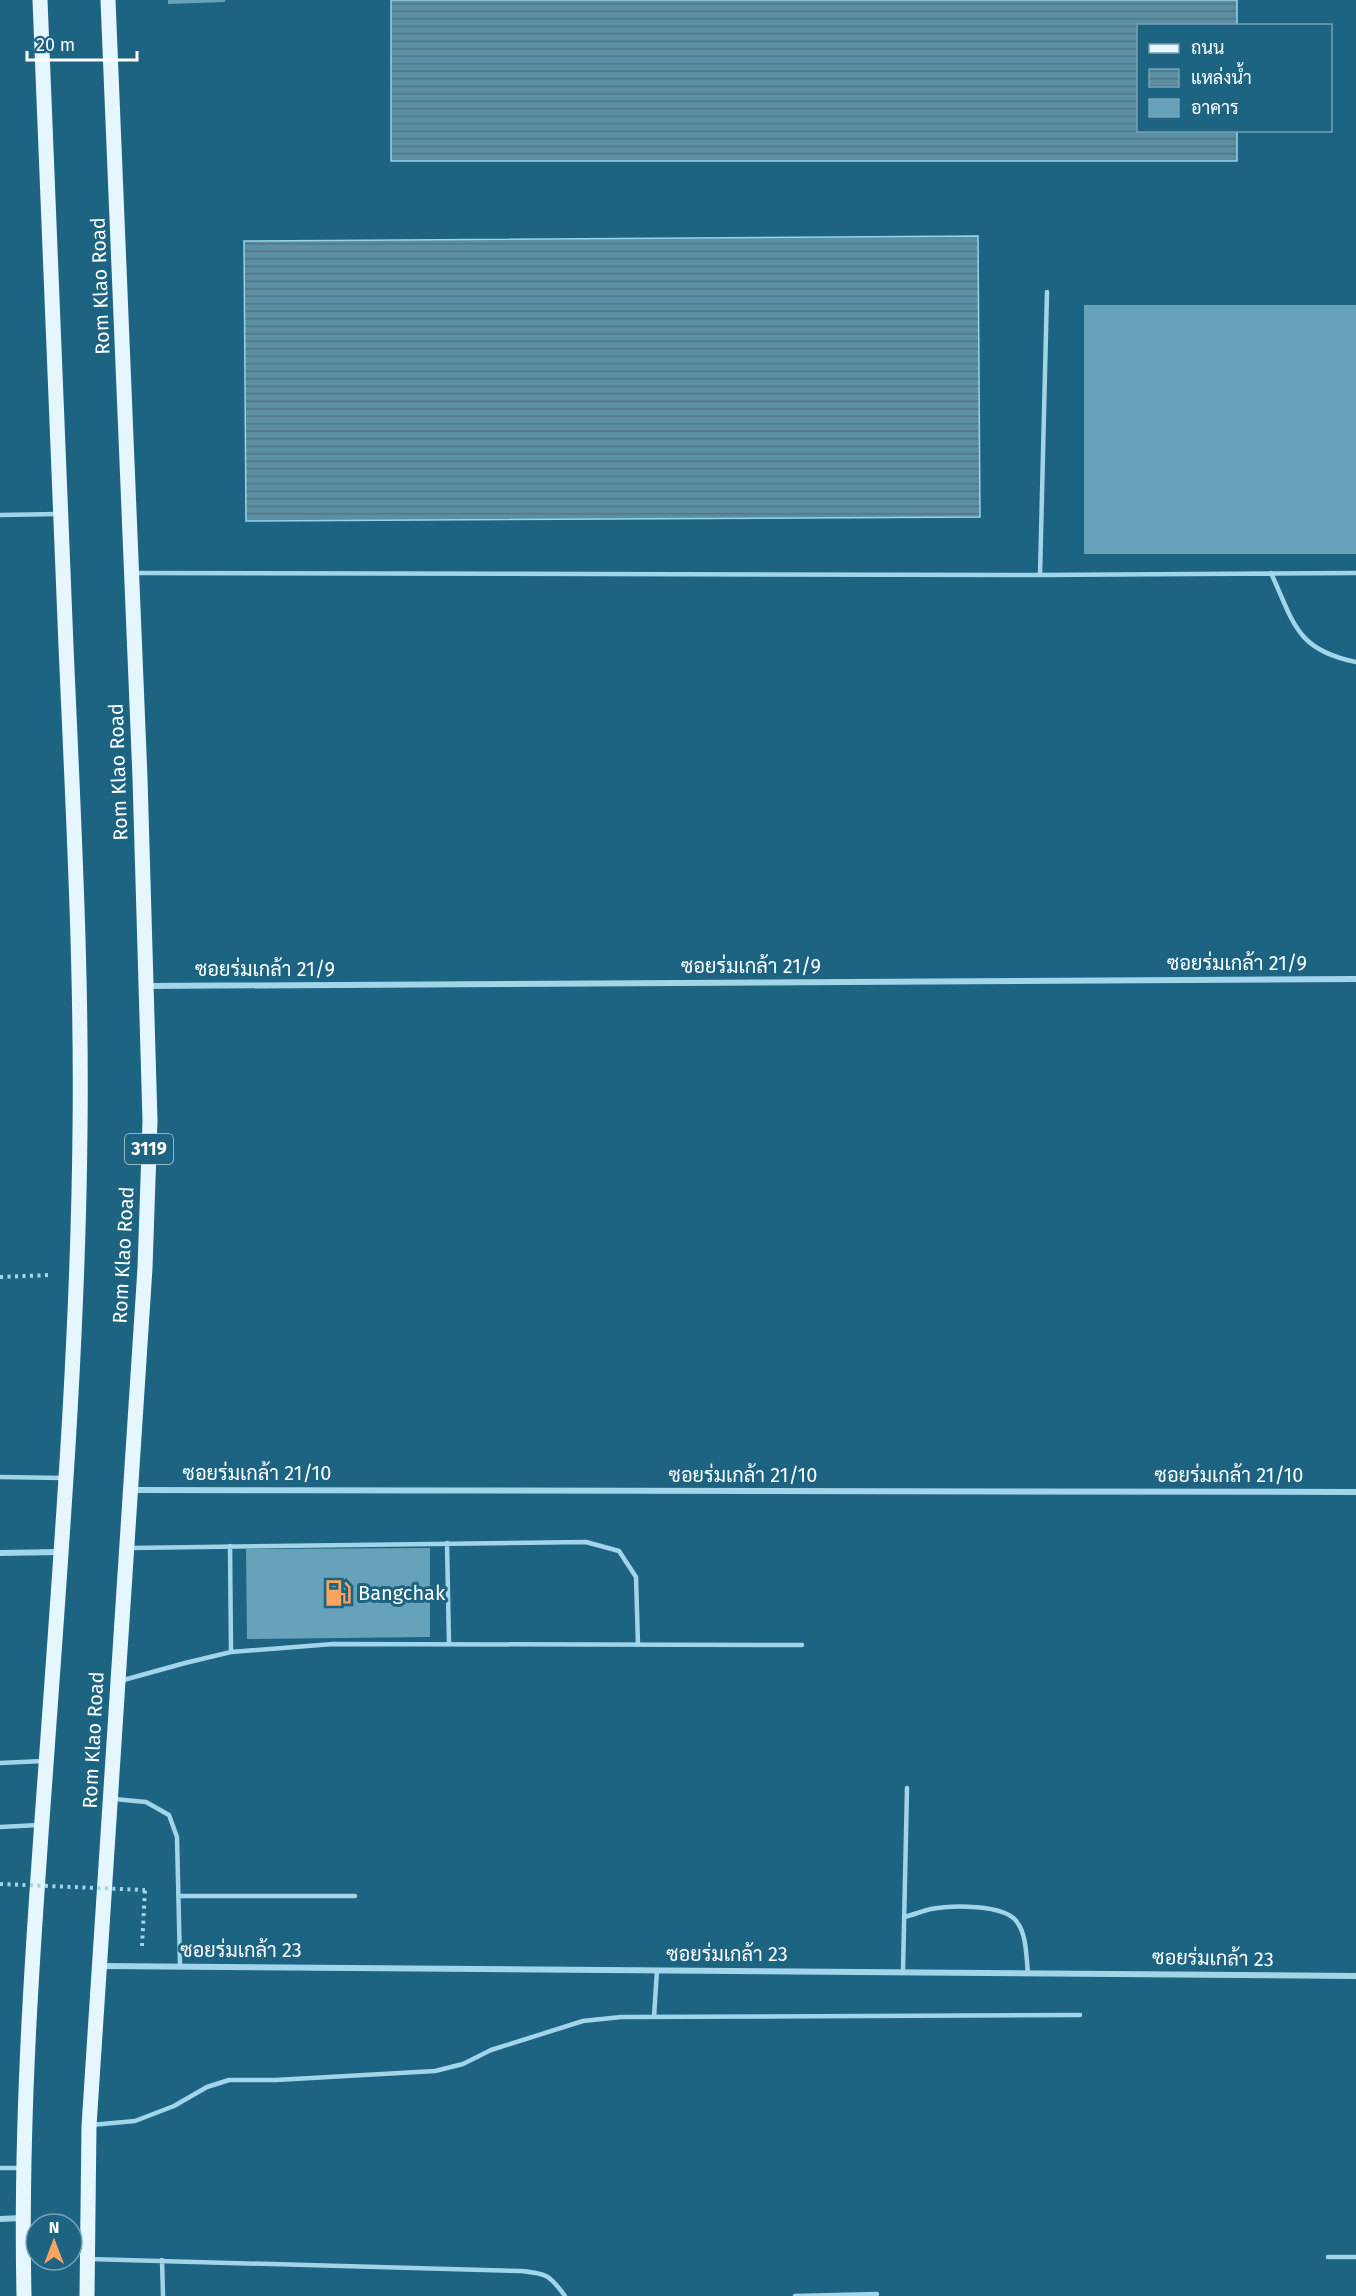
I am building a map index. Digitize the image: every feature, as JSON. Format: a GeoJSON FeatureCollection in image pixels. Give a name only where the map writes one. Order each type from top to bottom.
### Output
{"type":"FeatureCollection","features":[{"type":"Feature","properties":{"kind":"main road"},"geometry":{"type":"LineString","coordinates":[[24,2296],[23,2168],[32,1970],[61,1552],[76,1274],[80,1130],[79,974],[40,0]]}},
{"type":"Feature","properties":{"kind":"main road","name":"Rom Klao Road"},"geometry":{"type":"LineString","coordinates":[[87,2296],[88,2126],[145,1268],[149,1144],[146,986],[108,0]]}},
{"type":"Feature","properties":{"kind":"street","name":"ซอยร่มเกล้า 21/9"},"geometry":{"type":"LineString","coordinates":[[146,986],[1356,979]]}},
{"type":"Feature","properties":{"kind":"street","name":"ซอยร่มเกล้า 21/10"},"geometry":{"type":"LineString","coordinates":[[130,1490],[1356,1492]]}},
{"type":"Feature","properties":{"kind":"street"},"geometry":{"type":"LineString","coordinates":[[0,1553],[61,1552]]}},
{"type":"Feature","properties":{"kind":"street","name":"ซอยร่มเกล้า 23"},"geometry":{"type":"LineString","coordinates":[[98,1965],[1356,1976]]}},
{"type":"Feature","properties":{"kind":"street"},"geometry":{"type":"LineString","coordinates":[[0,2219],[22,2218]]}},
{"type":"Feature","properties":{"kind":"lane"},"geometry":{"type":"LineString","coordinates":[[1040,575],[1047,292]]}},
{"type":"Feature","properties":{"kind":"lane"},"geometry":{"type":"LineString","coordinates":[[0,515],[61,514]]}},
{"type":"Feature","properties":{"kind":"lane"},"geometry":{"type":"LineString","coordinates":[[131,573],[1040,575],[1356,573]]}},
{"type":"Feature","properties":{"kind":"lane"},"geometry":{"type":"LineString","coordinates":[[1271,573],[1299,635],[1324,654],[1356,662]]}},
{"type":"Feature","properties":{"kind":"lane"},"geometry":{"type":"LineString","coordinates":[[0,1477],[65,1478]]}},
{"type":"Feature","properties":{"kind":"lane"},"geometry":{"type":"LineString","coordinates":[[127,1548],[586,1542],[619,1551],[636,1576],[638,1645]]}},
{"type":"Feature","properties":{"kind":"lane"},"geometry":{"type":"LineString","coordinates":[[447,1543],[449,1644]]}},
{"type":"Feature","properties":{"kind":"lane"},"geometry":{"type":"LineString","coordinates":[[230,1546],[231,1652]]}},
{"type":"Feature","properties":{"kind":"lane"},"geometry":{"type":"LineString","coordinates":[[117,1682],[231,1652],[333,1644],[802,1645]]}},
{"type":"Feature","properties":{"kind":"lane"},"geometry":{"type":"LineString","coordinates":[[0,1763],[46,1761]]}},
{"type":"Feature","properties":{"kind":"lane"},"geometry":{"type":"LineString","coordinates":[[903,1971],[907,1788]]}},
{"type":"Feature","properties":{"kind":"lane"},"geometry":{"type":"LineString","coordinates":[[111,1799],[146,1802],[169,1815],[177,1837],[180,1965]]}},
{"type":"Feature","properties":{"kind":"lane"},"geometry":{"type":"LineString","coordinates":[[0,1827],[41,1825]]}},
{"type":"Feature","properties":{"kind":"lane"},"geometry":{"type":"LineString","coordinates":[[179,1896],[355,1896]]}},
{"type":"Feature","properties":{"kind":"lane"},"geometry":{"type":"LineString","coordinates":[[904,1917],[933,1909],[967,1907],[996,1910],[1017,1920],[1023,1935],[1028,1973]]}},
{"type":"Feature","properties":{"kind":"lane"},"geometry":{"type":"LineString","coordinates":[[654,2017],[657,1970]]}},
{"type":"Feature","properties":{"kind":"lane"},"geometry":{"type":"LineString","coordinates":[[88,2126],[135,2121],[174,2106],[207,2087],[229,2080],[276,2080],[435,2072],[463,2064],[491,2050],[583,2021],[621,2017],[1080,2015]]}},
{"type":"Feature","properties":{"kind":"lane"},"geometry":{"type":"LineString","coordinates":[[0,2168],[23,2168]]}},
{"type":"Feature","properties":{"kind":"lane"},"geometry":{"type":"LineString","coordinates":[[1328,2258],[1356,2257]]}},
{"type":"Feature","properties":{"kind":"lane"},"geometry":{"type":"LineString","coordinates":[[86,2259],[520,2271],[542,2274],[553,2279],[565,2296]]}},
{"type":"Feature","properties":{"kind":"lane"},"geometry":{"type":"LineString","coordinates":[[162,2260],[163,2296]]}},
{"type":"Feature","properties":{"kind":"lane"},"geometry":{"type":"LineString","coordinates":[[795,2296],[877,2294]]}},
{"type":"Feature","properties":{"kind":"path"},"geometry":{"type":"LineString","coordinates":[[0,1277],[76,1274]]}},
{"type":"Feature","properties":{"kind":"path"},"geometry":{"type":"LineString","coordinates":[[0,1884],[145,1890],[141,1967]]}},
{"type":"Feature","properties":{"kind":"water"},"geometry":{"type":"Polygon","coordinates":[[[391,0],[1237,0],[1237,24],[1137,24],[1137,132],[1237,132],[1237,161],[391,161],[391,0]]]}},
{"type":"Feature","properties":{"kind":"water"},"geometry":{"type":"Polygon","coordinates":[[[978,236],[980,517],[246,521],[244,241],[978,236]]]}},
{"type":"Feature","properties":{"kind":"building"},"geometry":{"type":"Polygon","coordinates":[[[168,0],[225,0],[225,2],[168,4],[168,0]]]}},
{"type":"Feature","properties":{"kind":"building"},"geometry":{"type":"Polygon","coordinates":[[[1084,305],[1356,305],[1356,554],[1084,554],[1084,305]]]}},
{"type":"Feature","properties":{"kind":"building","name":"Bangchak"},"geometry":{"type":"Polygon","coordinates":[[[430,1548],[430,1637],[247,1639],[246,1549],[430,1548]]]}},
{"type":"Feature","properties":{"kind":"place","name":"Bangchak"},"geometry":{"type":"Point","coordinates":[338,1593]}}]}
